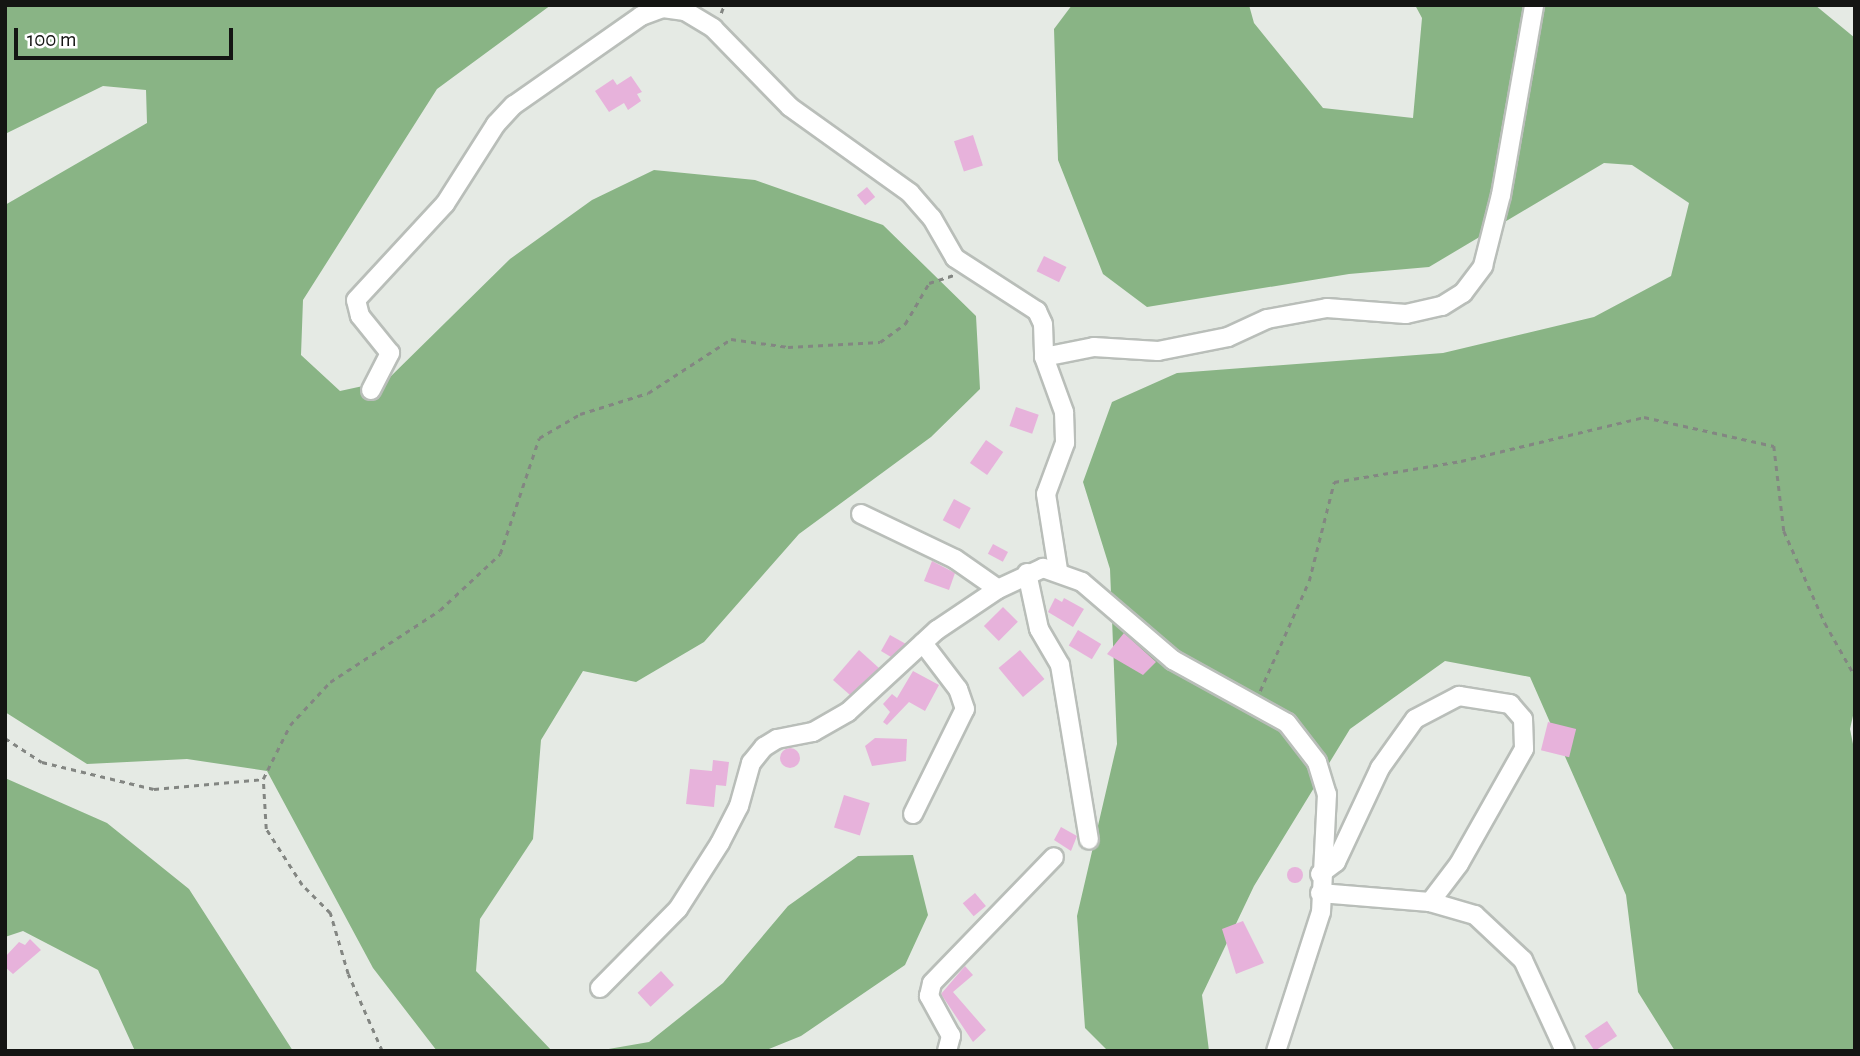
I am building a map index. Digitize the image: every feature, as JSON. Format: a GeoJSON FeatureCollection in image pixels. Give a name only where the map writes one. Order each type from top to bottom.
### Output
{"type":"FeatureCollection","features":[{"type":"Feature","properties":{"kind":"street"},"geometry":{"type":"LineString","coordinates":[[1044,357],[1094,347],[1158,351],[1228,337],[1267,319],[1327,308],[1406,314],[1442,306],[1463,293],[1483,266],[1502,195],[1534,5]]}},
{"type":"Feature","properties":{"kind":"street"},"geometry":{"type":"LineString","coordinates":[[371,390],[390,353],[360,316],[356,300],[445,204],[496,124],[514,105],[641,16],[663,8],[685,11],[713,28],[790,107],[910,193],[932,218],[944,244],[971,270],[1037,311],[1043,324],[1044,357],[1064,412],[1065,443],[1046,494],[1058,570]]}},
{"type":"Feature","properties":{"kind":"street"},"geometry":{"type":"LineString","coordinates":[[861,514],[955,559],[998,589]]}},
{"type":"Feature","properties":{"kind":"street"},"geometry":{"type":"LineString","coordinates":[[600,988],[678,909],[720,843],[739,806],[751,763],[764,747],[777,738],[813,732],[848,712],[923,643],[998,589],[1027,573],[1058,570],[1082,582],[1173,660],[1287,723],[1317,762],[1327,794],[1320,874],[1321,912],[1276,1051]]}},
{"type":"Feature","properties":{"kind":"street"},"geometry":{"type":"LineString","coordinates":[[1027,573],[1039,629],[1060,665],[1073,769],[1089,824],[1088,840]]}},
{"type":"Feature","properties":{"kind":"street"},"geometry":{"type":"LineString","coordinates":[[913,814],[965,709],[958,689],[923,643]]}},
{"type":"Feature","properties":{"kind":"street"},"geometry":{"type":"LineString","coordinates":[[1320,874],[1336,862],[1380,768],[1415,719],[1459,696],[1510,704],[1523,719],[1524,749],[1459,864],[1430,902]]}},
{"type":"Feature","properties":{"kind":"street"},"geometry":{"type":"LineString","coordinates":[[947,1051],[951,1037],[929,996],[932,983],[1054,858]]}},
{"type":"Feature","properties":{"kind":"street"},"geometry":{"type":"LineString","coordinates":[[1320,893],[1430,902],[1475,915],[1523,960],[1566,1051]]}},
{"type":"Feature","properties":{"kind":"path"},"geometry":{"type":"LineString","coordinates":[[382,1051],[348,974],[330,913],[302,886],[266,829],[263,779],[290,725],[330,682],[440,610],[500,554],[539,438],[580,414],[648,393],[731,339],[788,347],[880,342],[905,324],[929,283],[971,270]]}},
{"type":"Feature","properties":{"kind":"path"},"geometry":{"type":"LineString","coordinates":[[1254,704],[1309,581],[1334,482],[1461,461],[1644,417],[1774,446],[1784,531],[1825,623],[1855,676]]}},
{"type":"Feature","properties":{"kind":"path"},"geometry":{"type":"LineString","coordinates":[[5,738],[42,762],[154,789],[263,779]]}},
{"type":"Feature","properties":{"kind":"green space"},"geometry":{"type":"Polygon","coordinates":[[[5,5],[551,5],[437,89],[303,300],[301,355],[340,391],[386,381],[510,259],[592,200],[654,170],[755,180],[883,225],[976,316],[980,389],[931,437],[799,534],[704,642],[636,682],[583,671],[541,740],[533,839],[480,919],[476,971],[552,1051],[437,1051],[373,968],[267,771],[187,759],[87,764],[5,712],[5,205],[147,123],[146,90],[103,86],[5,134],[5,5]]]}},
{"type":"Feature","properties":{"kind":"green space"},"geometry":{"type":"Polygon","coordinates":[[[1072,5],[1249,5],[1254,23],[1323,108],[1413,118],[1422,18],[1415,5],[1815,5],[1855,38],[1855,707],[1850,729],[1855,754],[1855,1051],[1675,1051],[1638,992],[1626,895],[1530,677],[1445,661],[1350,729],[1254,886],[1202,995],[1209,1051],[1108,1051],[1085,1028],[1077,916],[1117,744],[1110,569],[1083,482],[1112,402],[1177,373],[1443,353],[1594,317],[1671,276],[1689,203],[1632,165],[1604,163],[1429,267],[1349,274],[1147,307],[1103,274],[1058,160],[1054,29],[1072,5]]]}},
{"type":"Feature","properties":{"kind":"green space"},"geometry":{"type":"Polygon","coordinates":[[[5,778],[107,823],[189,889],[293,1051],[135,1051],[98,970],[23,931],[5,937],[5,778]]]}},
{"type":"Feature","properties":{"kind":"green space"},"geometry":{"type":"Polygon","coordinates":[[[913,855],[928,915],[905,965],[801,1036],[764,1051],[597,1051],[649,1042],[723,983],[788,906],[858,856],[913,855]]]}},
{"type":"Feature","properties":{"kind":"building"},"geometry":{"type":"Polygon","coordinates":[[[631,76],[642,92],[637,94],[641,101],[628,110],[624,103],[609,112],[595,91],[613,79],[617,85],[631,76]]]}},
{"type":"Feature","properties":{"kind":"building"},"geometry":{"type":"Polygon","coordinates":[[[973,135],[983,165],[964,172],[954,141],[973,135]]]}},
{"type":"Feature","properties":{"kind":"building"},"geometry":{"type":"Polygon","coordinates":[[[867,187],[875,197],[865,205],[857,195],[867,187]]]}},
{"type":"Feature","properties":{"kind":"building"},"geometry":{"type":"Polygon","coordinates":[[[1044,256],[1066,267],[1059,282],[1037,271],[1044,256]]]}},
{"type":"Feature","properties":{"kind":"building"},"geometry":{"type":"Polygon","coordinates":[[[1016,407],[1039,415],[1032,434],[1009,426],[1016,407]]]}},
{"type":"Feature","properties":{"kind":"building"},"geometry":{"type":"Polygon","coordinates":[[[986,440],[1003,452],[987,475],[970,463],[986,440]]]}},
{"type":"Feature","properties":{"kind":"building"},"geometry":{"type":"Polygon","coordinates":[[[954,499],[971,508],[960,529],[943,520],[954,499]]]}},
{"type":"Feature","properties":{"kind":"building"},"geometry":{"type":"Polygon","coordinates":[[[993,544],[1008,552],[1003,562],[988,554],[993,544]]]}},
{"type":"Feature","properties":{"kind":"building"},"geometry":{"type":"Polygon","coordinates":[[[932,561],[955,573],[949,590],[924,581],[932,561]]]}},
{"type":"Feature","properties":{"kind":"building"},"geometry":{"type":"Polygon","coordinates":[[[1055,598],[1062,602],[1064,598],[1084,609],[1073,627],[1048,612],[1055,598]]]}},
{"type":"Feature","properties":{"kind":"building"},"geometry":{"type":"Polygon","coordinates":[[[1003,607],[1018,622],[999,641],[984,626],[1003,607]]]}},
{"type":"Feature","properties":{"kind":"building"},"geometry":{"type":"Polygon","coordinates":[[[1078,630],[1101,644],[1092,659],[1069,645],[1078,630]]]}},
{"type":"Feature","properties":{"kind":"building"},"geometry":{"type":"Polygon","coordinates":[[[1124,633],[1156,662],[1143,675],[1107,654],[1124,633]]]}},
{"type":"Feature","properties":{"kind":"building"},"geometry":{"type":"Polygon","coordinates":[[[890,635],[906,644],[891,657],[881,651],[890,635]]]}},
{"type":"Feature","properties":{"kind":"building"},"geometry":{"type":"Polygon","coordinates":[[[859,650],[879,668],[850,695],[833,680],[859,650]]]}},
{"type":"Feature","properties":{"kind":"building"},"geometry":{"type":"Polygon","coordinates":[[[1020,650],[1044,679],[1023,697],[999,668],[1020,650]]]}},
{"type":"Feature","properties":{"kind":"building"},"geometry":{"type":"Polygon","coordinates":[[[913,671],[939,685],[925,711],[909,702],[887,725],[883,722],[890,712],[883,704],[892,694],[897,698],[913,671]]]}},
{"type":"Feature","properties":{"kind":"building"},"geometry":{"type":"Polygon","coordinates":[[[1548,722],[1576,729],[1569,757],[1541,750],[1548,722]]]}},
{"type":"Feature","properties":{"kind":"building"},"geometry":{"type":"Polygon","coordinates":[[[875,738],[907,739],[906,761],[872,766],[865,746],[875,738]]]}},
{"type":"Feature","properties":{"kind":"building"},"geometry":{"type":"Polygon","coordinates":[[[790,748],[797,751],[800,758],[797,765],[790,768],[783,765],[780,758],[783,751],[790,748]]]}},
{"type":"Feature","properties":{"kind":"building"},"geometry":{"type":"Polygon","coordinates":[[[713,760],[729,762],[726,786],[716,785],[714,807],[686,804],[690,769],[712,771],[713,760]]]}},
{"type":"Feature","properties":{"kind":"building"},"geometry":{"type":"Polygon","coordinates":[[[844,795],[870,803],[860,835],[834,828],[844,795]]]}},
{"type":"Feature","properties":{"kind":"building"},"geometry":{"type":"Polygon","coordinates":[[[1061,827],[1077,836],[1071,851],[1054,840],[1061,827]]]}},
{"type":"Feature","properties":{"kind":"building"},"geometry":{"type":"Polygon","coordinates":[[[1292,867],[1298,867],[1303,875],[1301,881],[1292,883],[1287,878],[1287,872],[1292,867]]]}},
{"type":"Feature","properties":{"kind":"building"},"geometry":{"type":"Polygon","coordinates":[[[975,893],[986,906],[974,916],[963,903],[975,893]]]}},
{"type":"Feature","properties":{"kind":"building"},"geometry":{"type":"Polygon","coordinates":[[[1243,921],[1264,963],[1236,974],[1222,929],[1243,921]]]}},
{"type":"Feature","properties":{"kind":"building"},"geometry":{"type":"Polygon","coordinates":[[[30,939],[41,950],[13,974],[5,967],[5,957],[19,942],[25,945],[30,939]]]}},
{"type":"Feature","properties":{"kind":"building"},"geometry":{"type":"Polygon","coordinates":[[[965,966],[973,975],[953,992],[986,1030],[973,1042],[941,994],[965,966]]]}},
{"type":"Feature","properties":{"kind":"building"},"geometry":{"type":"Polygon","coordinates":[[[661,971],[674,985],[651,1007],[638,993],[661,971]]]}},
{"type":"Feature","properties":{"kind":"building"},"geometry":{"type":"Polygon","coordinates":[[[1607,1021],[1617,1036],[1595,1051],[1585,1036],[1607,1021]]]}}]}
